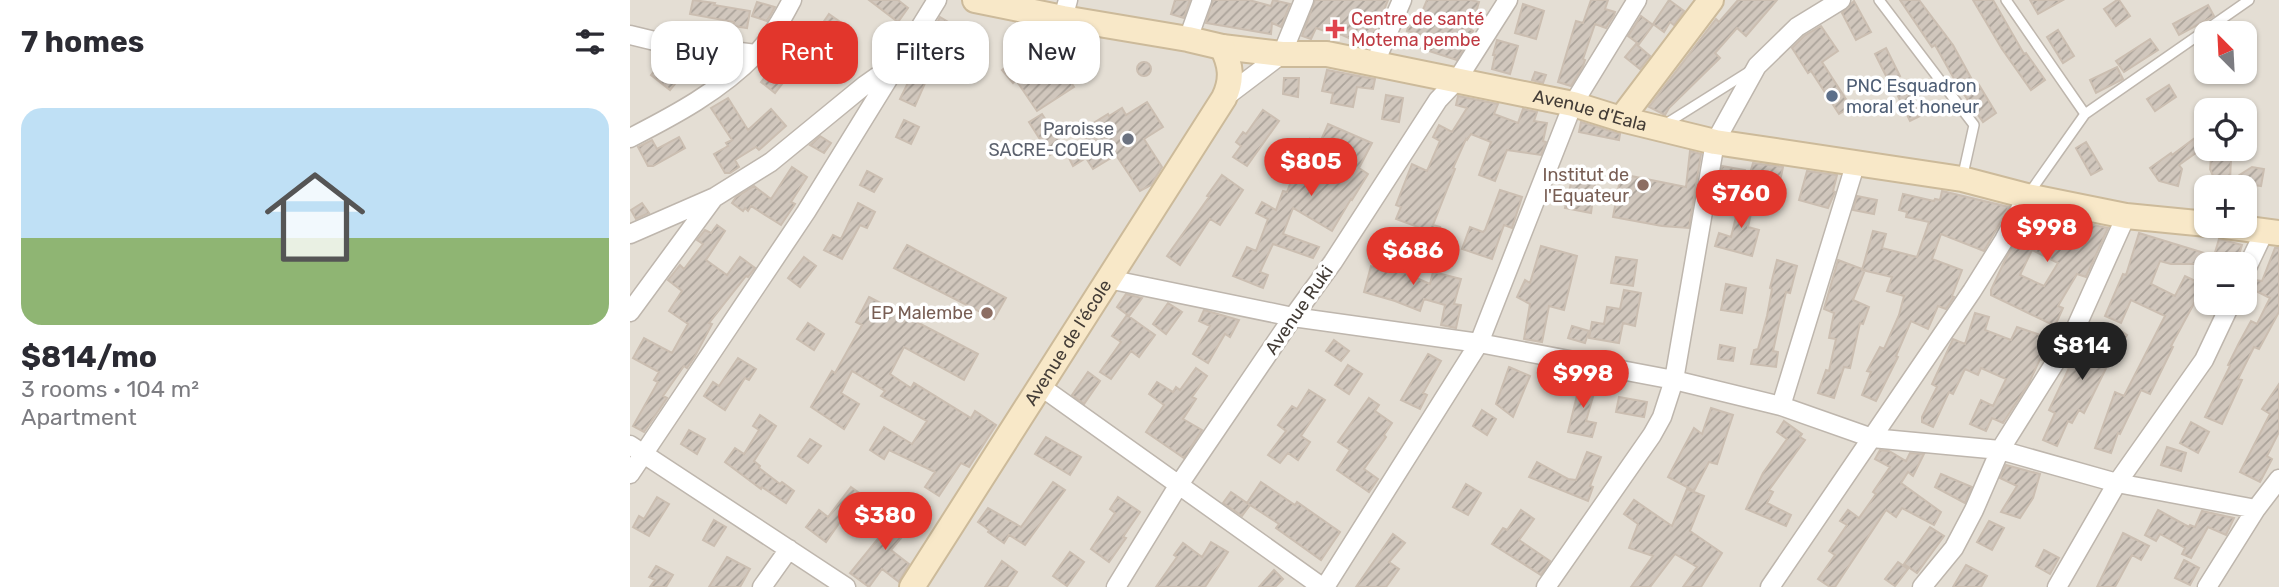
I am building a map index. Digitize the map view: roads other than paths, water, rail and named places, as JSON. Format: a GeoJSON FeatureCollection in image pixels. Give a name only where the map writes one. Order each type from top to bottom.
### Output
{"type":"FeatureCollection","features":[{"type":"Feature","properties":{"kind":"street"},"geometry":{"type":"LineString","coordinates":[[630,138],[697,102],[756,54],[770,37],[792,0]]}},
{"type":"Feature","properties":{"kind":"street"},"geometry":{"type":"LineString","coordinates":[[925,21],[937,0]]}},
{"type":"Feature","properties":{"kind":"street","name":"Avenue d'Eala"},"geometry":{"type":"LineString","coordinates":[[975,0],[1066,9],[1222,47],[1282,54],[1327,54],[1573,104],[1715,142],[1962,179],[2027,196],[2126,216],[2194,223]]}},
{"type":"Feature","properties":{"kind":"street"},"geometry":{"type":"LineString","coordinates":[[1188,39],[1202,0]]}},
{"type":"Feature","properties":{"kind":"street"},"geometry":{"type":"LineString","coordinates":[[1224,98],[1282,54],[1304,0]]}},
{"type":"Feature","properties":{"kind":"street"},"geometry":{"type":"LineString","coordinates":[[1374,65],[1402,0]]}},
{"type":"Feature","properties":{"kind":"street","name":"Avenue Ruki"},"geometry":{"type":"LineString","coordinates":[[1116,587],[1178,486],[1333,262],[1438,100],[1457,80],[1508,0]]}},
{"type":"Feature","properties":{"kind":"street"},"geometry":{"type":"LineString","coordinates":[[1040,386],[1324,587],[1479,343],[1573,104],[1637,0]]}},
{"type":"Feature","properties":{"kind":"street"},"geometry":{"type":"LineString","coordinates":[[1621,119],[1711,0]]}},
{"type":"Feature","properties":{"kind":"street"},"geometry":{"type":"LineString","coordinates":[[1546,587],[1662,417],[1674,380],[1715,142],[1757,66],[1797,27],[1841,0]]}},
{"type":"Feature","properties":{"kind":"street"},"geometry":{"type":"LineString","coordinates":[[630,35],[659,42],[756,54]]}},
{"type":"Feature","properties":{"kind":"street"},"geometry":{"type":"LineString","coordinates":[[1222,47],[1229,60],[1231,74],[1230,85],[1224,98]]}},
{"type":"Feature","properties":{"kind":"street"},"geometry":{"type":"LineString","coordinates":[[630,234],[715,197],[771,162],[872,80]]}},
{"type":"Feature","properties":{"kind":"street"},"geometry":{"type":"LineString","coordinates":[[630,474],[636,449],[806,212],[886,84]]}},
{"type":"Feature","properties":{"kind":"street","name":"Avenue de l'école"},"geometry":{"type":"LineString","coordinates":[[912,587],[1224,98]]}},
{"type":"Feature","properties":{"kind":"street"},"geometry":{"type":"LineString","coordinates":[[1781,406],[1856,162]]}},
{"type":"Feature","properties":{"kind":"street"},"geometry":{"type":"LineString","coordinates":[[1770,587],[1972,290],[2004,240],[2027,196]]}},
{"type":"Feature","properties":{"kind":"street"},"geometry":{"type":"LineString","coordinates":[[630,312],[715,197]]}},
{"type":"Feature","properties":{"kind":"street"},"geometry":{"type":"LineString","coordinates":[[1922,587],[1954,548],[2000,450],[2073,334],[2126,216]]}},
{"type":"Feature","properties":{"kind":"street"},"geometry":{"type":"LineString","coordinates":[[2257,254],[2272,231]]}},
{"type":"Feature","properties":{"kind":"street"},"geometry":{"type":"LineString","coordinates":[[1108,279],[1293,317],[1479,343],[1674,380],[1781,406],[1872,438],[2000,450],[2117,483],[2256,509]]}},
{"type":"Feature","properties":{"kind":"street"},"geometry":{"type":"LineString","coordinates":[[2057,587],[2117,483],[2204,360],[2225,315]]}},
{"type":"Feature","properties":{"kind":"street"},"geometry":{"type":"LineString","coordinates":[[636,449],[846,587]]}},
{"type":"Feature","properties":{"kind":"street"},"geometry":{"type":"LineString","coordinates":[[2207,587],[2256,509],[2279,479]]}},
{"type":"Feature","properties":{"kind":"street"},"geometry":{"type":"LineString","coordinates":[[762,587],[789,549]]}},
{"type":"Feature","properties":{"kind":"lane"},"geometry":{"type":"LineString","coordinates":[[1879,0],[1973,125],[1962,179]]}},
{"type":"Feature","properties":{"kind":"lane"},"geometry":{"type":"LineString","coordinates":[[2006,0],[2085,114]]}},
{"type":"Feature","properties":{"kind":"lane"},"geometry":{"type":"LineString","coordinates":[[2027,196],[2085,114],[2249,0]]}},
{"type":"Feature","properties":{"kind":"lane"},"geometry":{"type":"LineString","coordinates":[[1660,128],[1757,66]]}},
{"type":"Feature","properties":{"kind":"place","name":"Centre de santé Motema pembe"},"geometry":{"type":"Point","coordinates":[1335,29]}},
{"type":"Feature","properties":{"kind":"place","name":"PNC Esquadron moral et honeur"},"geometry":{"type":"Point","coordinates":[1832,96]}},
{"type":"Feature","properties":{"kind":"place","name":"Paroisse SACRE-COEUR"},"geometry":{"type":"Point","coordinates":[1128,139]}},
{"type":"Feature","properties":{"kind":"place","name":"Institut de l'Equateur"},"geometry":{"type":"Point","coordinates":[1643,185]}},
{"type":"Feature","properties":{"kind":"place","name":"EP Malembe"},"geometry":{"type":"Point","coordinates":[987,313]}}]}
